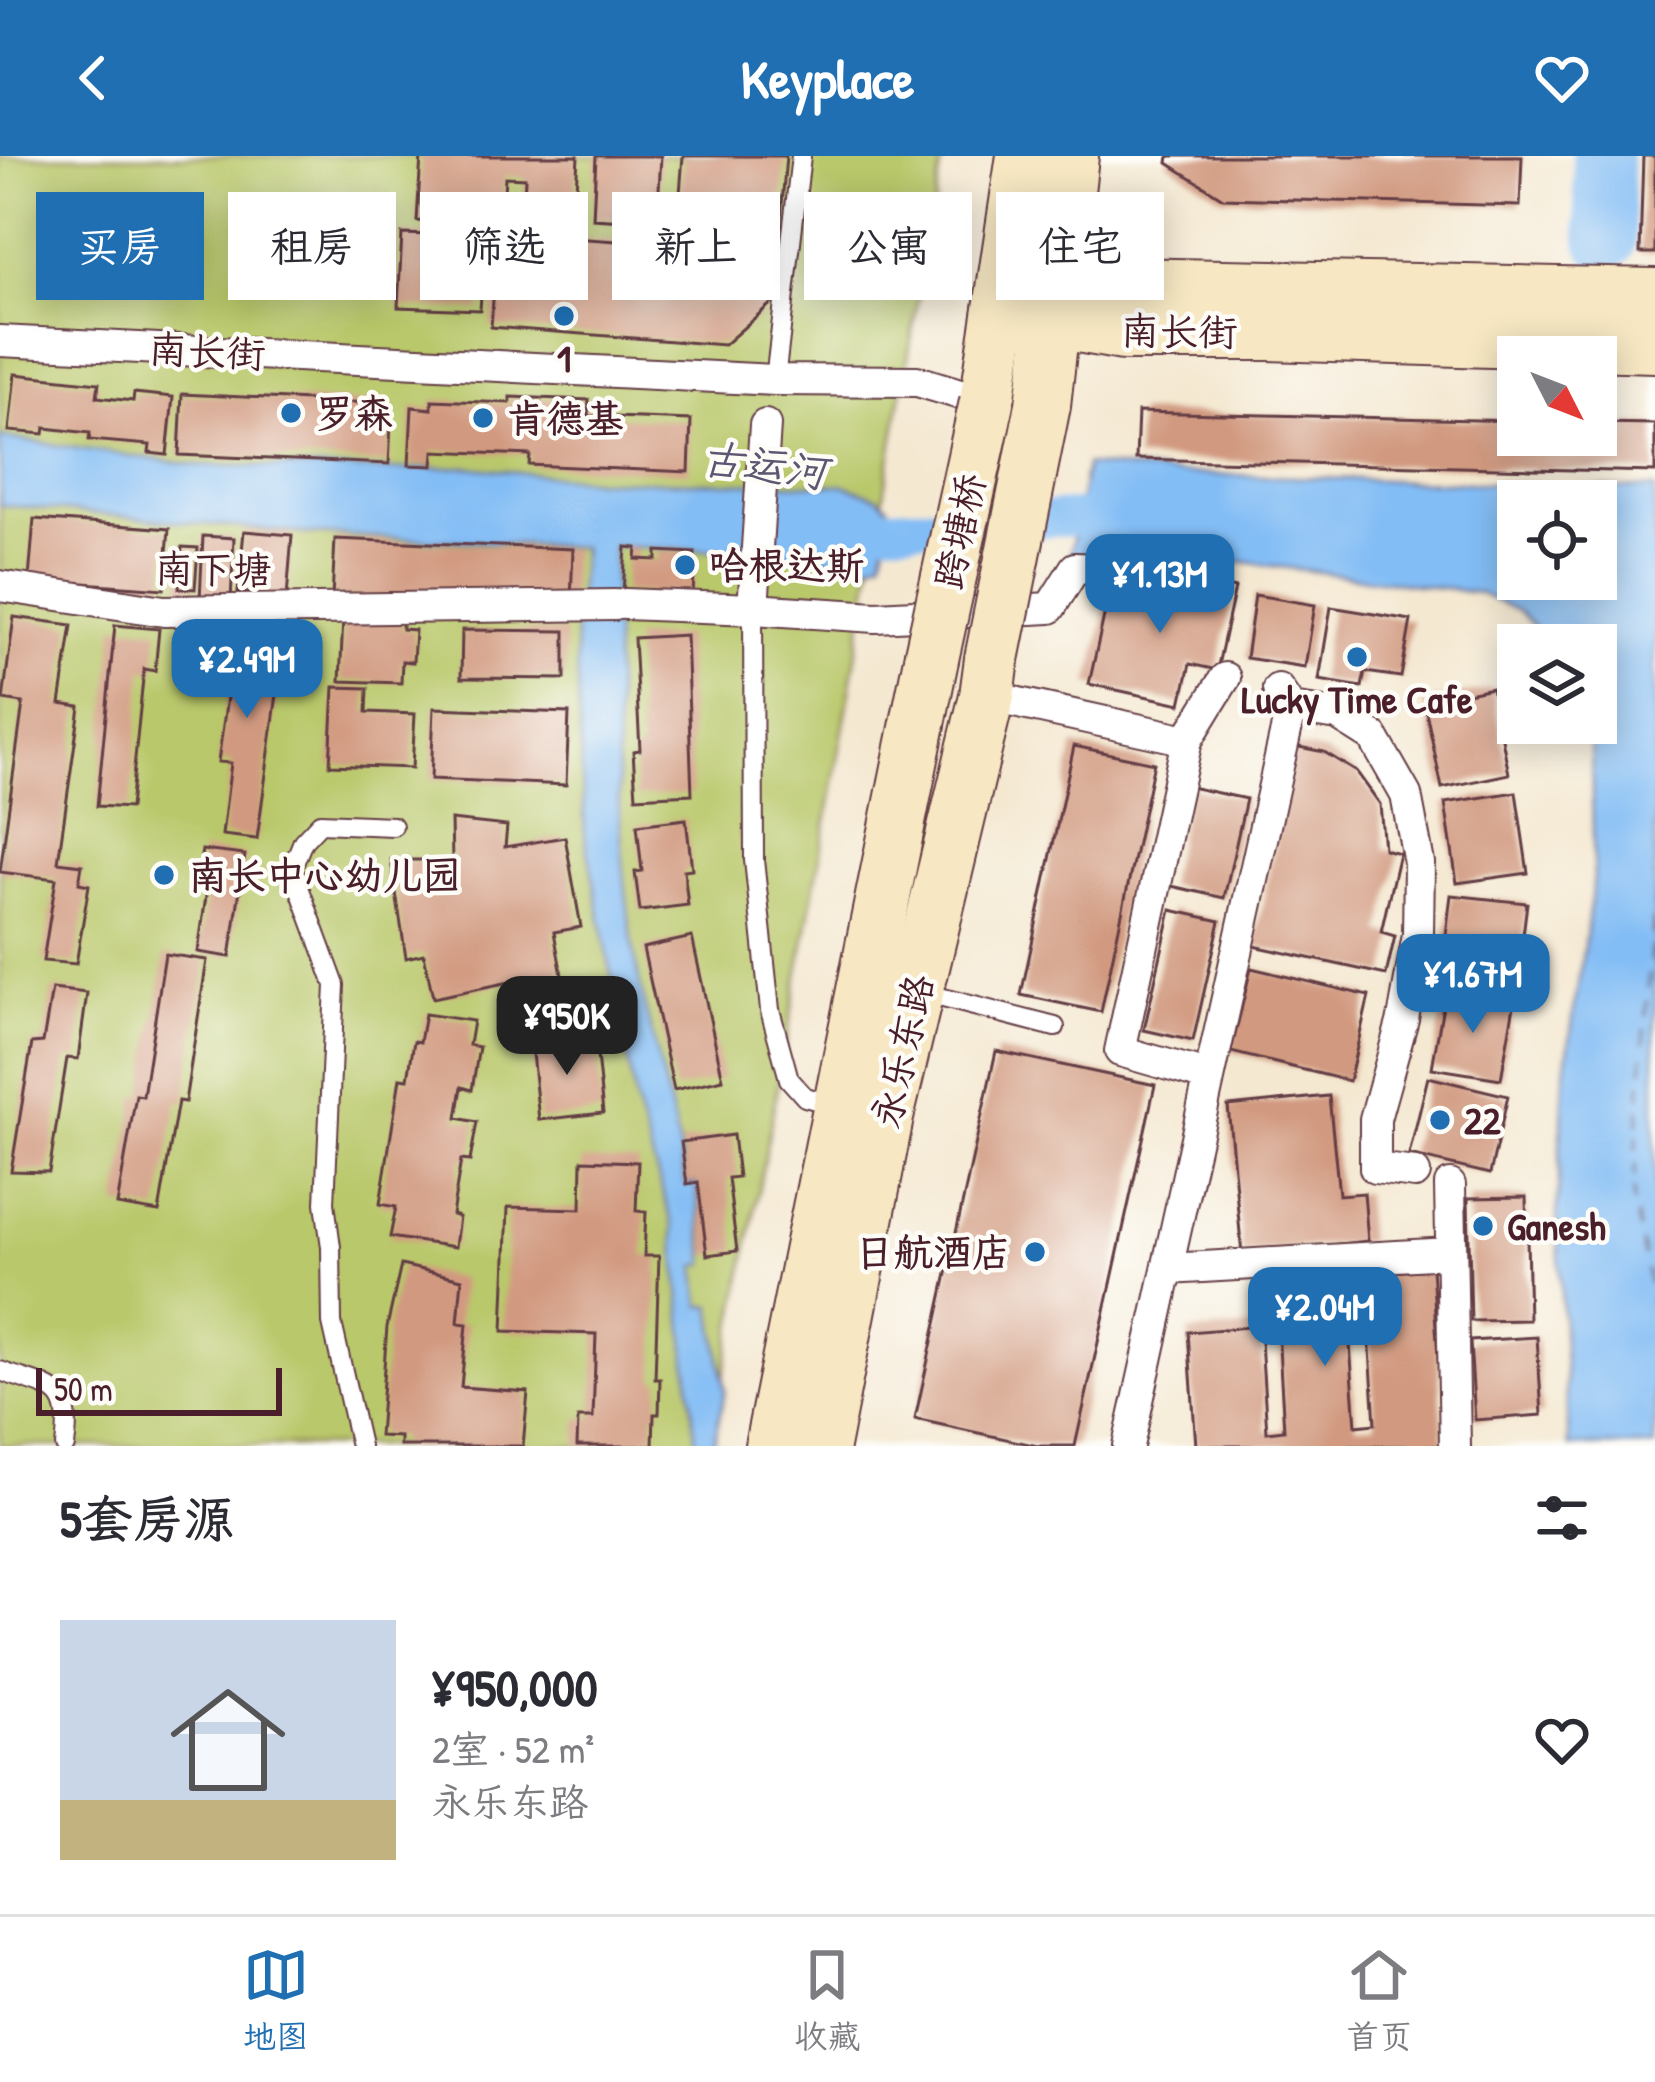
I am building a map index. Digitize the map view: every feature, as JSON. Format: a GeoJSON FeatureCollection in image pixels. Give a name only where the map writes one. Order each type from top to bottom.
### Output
{"type":"FeatureCollection","features":[{"type":"Feature","properties":{"kind":"main road"},"geometry":{"type":"LineString","coordinates":[[1024,156],[1036,310]]}},
{"type":"Feature","properties":{"kind":"main road"},"geometry":{"type":"LineString","coordinates":[[1036,310],[1071,156]]}},
{"type":"Feature","properties":{"kind":"main road","name":"南长街"},"geometry":{"type":"LineString","coordinates":[[1036,310],[1126,285],[1655,296]]}},
{"type":"Feature","properties":{"kind":"main road","name":"南长街"},"geometry":{"type":"LineString","coordinates":[[1036,310],[1123,333],[1655,345]]}},
{"type":"Feature","properties":{"kind":"main road","name":"跨塘桥"},"geometry":{"type":"LineString","coordinates":[[932,659],[987,402],[1036,310]]}},
{"type":"Feature","properties":{"kind":"main road","name":"跨塘桥"},"geometry":{"type":"LineString","coordinates":[[989,678],[1043,405],[1036,310]]}},
{"type":"Feature","properties":{"kind":"main road","name":"永乐东路"},"geometry":{"type":"LineString","coordinates":[[822,1446],[863,1112],[932,659]]}},
{"type":"Feature","properties":{"kind":"main road","name":"永乐东路"},"geometry":{"type":"LineString","coordinates":[[772,1446],[863,1112],[915,991],[989,678]]}},
{"type":"Feature","properties":{"kind":"street","name":"南长街"},"geometry":{"type":"LineString","coordinates":[[0,341],[776,380],[916,381],[987,402]]}},
{"type":"Feature","properties":{"kind":"street"},"geometry":{"type":"LineString","coordinates":[[766,425],[753,609],[876,616],[1050,608],[1075,568],[1097,569]]}},
{"type":"Feature","properties":{"kind":"street","name":"南下塘"},"geometry":{"type":"LineString","coordinates":[[0,586],[164,611],[620,604],[753,609]]}},
{"type":"Feature","properties":{"kind":"street"},"geometry":{"type":"LineString","coordinates":[[989,678],[1186,740]]}},
{"type":"Feature","properties":{"kind":"street"},"geometry":{"type":"LineString","coordinates":[[1207,1076],[1120,1051],[1186,740],[1225,678]]}},
{"type":"Feature","properties":{"kind":"street"},"geometry":{"type":"LineString","coordinates":[[1128,1446],[1284,698],[1338,715],[1373,736],[1406,795],[1419,863],[1418,935],[1403,1019],[1375,1119],[1375,1168],[1415,1173]]}},
{"type":"Feature","properties":{"kind":"street"},"geometry":{"type":"LineString","coordinates":[[1450,1185],[1456,1446]]}},
{"type":"Feature","properties":{"kind":"street"},"geometry":{"type":"LineString","coordinates":[[1168,1269],[1449,1253]]}},
{"type":"Feature","properties":{"kind":"lane"},"geometry":{"type":"LineString","coordinates":[[776,380],[801,156]]}},
{"type":"Feature","properties":{"kind":"lane"},"geometry":{"type":"LineString","coordinates":[[753,609],[754,860],[770,1010],[789,1078],[805,1097],[863,1112]]}},
{"type":"Feature","properties":{"kind":"lane"},"geometry":{"type":"LineString","coordinates":[[360,1446],[332,1323],[332,1247],[326,1203],[335,985],[292,868],[303,841],[320,823],[393,826]]}},
{"type":"Feature","properties":{"kind":"lane"},"geometry":{"type":"LineString","coordinates":[[915,991],[1055,1028]]}},
{"type":"Feature","properties":{"kind":"lane"},"geometry":{"type":"LineString","coordinates":[[0,1371],[63,1398],[68,1422],[65,1446]]}},
{"type":"Feature","properties":{"kind":"green space"},"geometry":{"type":"Polygon","coordinates":[[[0,156],[943,156],[937,192],[804,192],[804,300],[918,300],[711,1446],[0,1446],[0,156]]]}},
{"type":"Feature","properties":{"kind":"water"},"geometry":{"type":"Polygon","coordinates":[[[0,437],[194,465],[466,467],[596,480],[843,485],[888,505],[890,526],[882,559],[868,564],[775,553],[613,546],[623,864],[642,996],[685,1184],[696,1184],[706,1264],[696,1266],[701,1306],[712,1306],[725,1391],[713,1446],[696,1446],[673,1225],[636,1105],[585,835],[575,635],[582,547],[311,534],[0,505],[0,437]]]}},
{"type":"Feature","properties":{"kind":"water"},"geometry":{"type":"Polygon","coordinates":[[[1086,465],[1171,473],[1497,484],[1497,600],[1617,600],[1617,488],[1655,489],[1655,1446],[1569,1446],[1557,1217],[1564,1078],[1594,878],[1591,744],[1617,744],[1617,624],[1531,624],[1520,612],[1478,593],[1243,562],[1070,555],[1086,465]]]}},
{"type":"Feature","properties":{"kind":"building"},"geometry":{"type":"Polygon","coordinates":[[[421,156],[578,156],[576,192],[524,192],[525,178],[505,177],[504,192],[420,192],[417,221],[421,156]]]}},
{"type":"Feature","properties":{"kind":"building"},"geometry":{"type":"Polygon","coordinates":[[[596,156],[661,156],[659,192],[612,192],[612,220],[593,219],[596,156]]]}},
{"type":"Feature","properties":{"kind":"building"},"geometry":{"type":"Polygon","coordinates":[[[683,156],[786,156],[780,228],[780,192],[680,192],[683,156]]]}},
{"type":"Feature","properties":{"kind":"building"},"geometry":{"type":"Polygon","coordinates":[[[1169,156],[1522,156],[1520,206],[1223,198],[1168,163],[1169,156]]]}},
{"type":"Feature","properties":{"kind":"building"},"geometry":{"type":"Polygon","coordinates":[[[1643,156],[1655,156],[1655,253],[1640,253],[1643,156]]]}},
{"type":"Feature","properties":{"kind":"building"},"geometry":{"type":"Polygon","coordinates":[[[402,234],[420,235],[420,300],[481,300],[480,310],[398,307],[402,234]]]}},
{"type":"Feature","properties":{"kind":"building"},"geometry":{"type":"Polygon","coordinates":[[[588,239],[612,241],[612,300],[774,301],[724,345],[491,327],[493,300],[588,300],[588,239]]]}},
{"type":"Feature","properties":{"kind":"building"},"geometry":{"type":"Polygon","coordinates":[[[15,374],[99,383],[97,397],[133,401],[134,393],[173,397],[167,455],[149,453],[150,445],[89,440],[90,433],[45,428],[44,434],[9,431],[15,374]]]}},
{"type":"Feature","properties":{"kind":"building"},"geometry":{"type":"Polygon","coordinates":[[[182,394],[392,404],[389,464],[179,455],[182,394]]]}},
{"type":"Feature","properties":{"kind":"building"},"geometry":{"type":"Polygon","coordinates":[[[510,397],[589,400],[588,416],[691,420],[689,472],[529,465],[530,455],[434,451],[433,466],[409,465],[412,407],[432,409],[432,400],[510,403],[510,397]]]}},
{"type":"Feature","properties":{"kind":"building"},"geometry":{"type":"Polygon","coordinates":[[[1138,412],[1497,421],[1497,456],[1617,456],[1617,423],[1655,424],[1655,472],[1136,459],[1138,412]]]}},
{"type":"Feature","properties":{"kind":"building"},"geometry":{"type":"Polygon","coordinates":[[[34,519],[169,529],[164,589],[29,579],[34,519]]]}},
{"type":"Feature","properties":{"kind":"building"},"geometry":{"type":"Polygon","coordinates":[[[244,531],[292,535],[287,597],[238,592],[244,531]]]}},
{"type":"Feature","properties":{"kind":"building"},"geometry":{"type":"Polygon","coordinates":[[[203,536],[234,538],[231,601],[200,600],[203,536]]]}},
{"type":"Feature","properties":{"kind":"building"},"geometry":{"type":"Polygon","coordinates":[[[335,539],[573,549],[571,600],[332,598],[335,539]]]}},
{"type":"Feature","properties":{"kind":"building"},"geometry":{"type":"Polygon","coordinates":[[[182,547],[198,548],[195,589],[179,588],[182,547]]]}},
{"type":"Feature","properties":{"kind":"building"},"geometry":{"type":"Polygon","coordinates":[[[626,547],[637,548],[636,559],[657,560],[657,551],[695,553],[693,596],[623,592],[626,547]]]}},
{"type":"Feature","properties":{"kind":"building"},"geometry":{"type":"Polygon","coordinates":[[[1113,575],[1180,589],[1183,577],[1235,588],[1217,670],[1190,664],[1181,704],[1089,684],[1113,575]]]}},
{"type":"Feature","properties":{"kind":"building"},"geometry":{"type":"Polygon","coordinates":[[[1255,595],[1315,605],[1305,667],[1246,658],[1255,595]]]}},
{"type":"Feature","properties":{"kind":"building"},"geometry":{"type":"Polygon","coordinates":[[[1331,607],[1411,620],[1401,677],[1365,672],[1362,687],[1319,680],[1331,607]]]}},
{"type":"Feature","properties":{"kind":"building"},"geometry":{"type":"Polygon","coordinates":[[[14,617],[72,625],[60,704],[80,707],[58,862],[82,865],[79,883],[89,885],[76,964],[43,961],[56,879],[0,872],[23,703],[3,700],[14,617]]]}},
{"type":"Feature","properties":{"kind":"building"},"geometry":{"type":"Polygon","coordinates":[[[343,619],[402,622],[402,629],[415,630],[413,662],[402,661],[401,683],[340,681],[343,619]]]}},
{"type":"Feature","properties":{"kind":"building"},"geometry":{"type":"Polygon","coordinates":[[[115,625],[159,629],[155,671],[144,669],[130,808],[97,806],[115,625]]]}},
{"type":"Feature","properties":{"kind":"building"},"geometry":{"type":"Polygon","coordinates":[[[220,627],[285,636],[257,839],[222,835],[231,763],[218,762],[229,683],[213,682],[220,627]]]}},
{"type":"Feature","properties":{"kind":"building"},"geometry":{"type":"Polygon","coordinates":[[[462,630],[565,631],[565,679],[461,678],[462,630]]]}},
{"type":"Feature","properties":{"kind":"building"},"geometry":{"type":"Polygon","coordinates":[[[686,635],[692,794],[636,797],[633,751],[640,750],[634,638],[686,635]]]}},
{"type":"Feature","properties":{"kind":"building"},"geometry":{"type":"Polygon","coordinates":[[[334,687],[368,688],[367,712],[415,714],[412,768],[330,765],[334,687]]]}},
{"type":"Feature","properties":{"kind":"building"},"geometry":{"type":"Polygon","coordinates":[[[1492,688],[1497,744],[1503,744],[1509,774],[1442,788],[1424,702],[1492,688]]]}},
{"type":"Feature","properties":{"kind":"building"},"geometry":{"type":"Polygon","coordinates":[[[434,708],[569,713],[566,785],[431,779],[434,708]]]}},
{"type":"Feature","properties":{"kind":"building"},"geometry":{"type":"Polygon","coordinates":[[[1074,746],[1154,763],[1101,1012],[1021,995],[1074,746]]]}},
{"type":"Feature","properties":{"kind":"building"},"geometry":{"type":"Polygon","coordinates":[[[1294,746],[1324,752],[1357,772],[1380,804],[1384,849],[1399,853],[1381,932],[1395,936],[1386,975],[1254,946],[1294,746]]]}},
{"type":"Feature","properties":{"kind":"building"},"geometry":{"type":"Polygon","coordinates":[[[1190,787],[1246,799],[1224,898],[1167,885],[1190,787]]]}},
{"type":"Feature","properties":{"kind":"building"},"geometry":{"type":"Polygon","coordinates":[[[1516,792],[1528,873],[1457,883],[1445,803],[1516,792]]]}},
{"type":"Feature","properties":{"kind":"building"},"geometry":{"type":"Polygon","coordinates":[[[686,819],[692,869],[684,870],[688,905],[640,911],[635,872],[642,871],[637,825],[686,819]]]}},
{"type":"Feature","properties":{"kind":"building"},"geometry":{"type":"Polygon","coordinates":[[[451,820],[507,826],[505,847],[565,837],[581,927],[554,932],[566,997],[529,1004],[524,979],[433,998],[424,954],[406,958],[391,860],[452,860],[451,820]]]}},
{"type":"Feature","properties":{"kind":"building"},"geometry":{"type":"Polygon","coordinates":[[[202,850],[245,855],[230,957],[198,952],[208,882],[197,879],[202,850]]]}},
{"type":"Feature","properties":{"kind":"building"},"geometry":{"type":"Polygon","coordinates":[[[1451,895],[1527,903],[1517,984],[1441,975],[1451,895]]]}},
{"type":"Feature","properties":{"kind":"building"},"geometry":{"type":"Polygon","coordinates":[[[1171,910],[1220,921],[1193,1041],[1144,1030],[1171,910]]]}},
{"type":"Feature","properties":{"kind":"building"},"geometry":{"type":"Polygon","coordinates":[[[692,937],[723,1079],[674,1090],[643,948],[692,937]]]}},
{"type":"Feature","properties":{"kind":"building"},"geometry":{"type":"Polygon","coordinates":[[[165,954],[207,960],[185,1102],[178,1101],[159,1212],[117,1205],[136,1095],[143,1096],[165,954]]]}},
{"type":"Feature","properties":{"kind":"building"},"geometry":{"type":"Polygon","coordinates":[[[1251,968],[1369,996],[1349,1081],[1231,1052],[1251,968]]]}},
{"type":"Feature","properties":{"kind":"building"},"geometry":{"type":"Polygon","coordinates":[[[52,989],[87,993],[78,1059],[67,1058],[49,1172],[11,1171],[32,1043],[43,1042],[52,989]]]}},
{"type":"Feature","properties":{"kind":"building"},"geometry":{"type":"Polygon","coordinates":[[[1445,994],[1514,1005],[1501,1079],[1432,1068],[1445,994]]]}},
{"type":"Feature","properties":{"kind":"building"},"geometry":{"type":"Polygon","coordinates":[[[425,1014],[473,1021],[469,1045],[479,1047],[472,1090],[462,1087],[457,1118],[477,1122],[470,1161],[461,1160],[452,1215],[459,1217],[455,1247],[390,1237],[396,1207],[380,1204],[400,1078],[408,1079],[414,1041],[420,1042],[425,1014]]]}},
{"type":"Feature","properties":{"kind":"building"},"geometry":{"type":"Polygon","coordinates":[[[595,1036],[603,1113],[539,1120],[531,1043],[595,1036]]]}},
{"type":"Feature","properties":{"kind":"building","name":"日航酒店"},"geometry":{"type":"Polygon","coordinates":[[[996,1051],[1155,1085],[1075,1446],[1038,1446],[915,1419],[996,1051]]]}},
{"type":"Feature","properties":{"kind":"building"},"geometry":{"type":"Polygon","coordinates":[[[1428,1077],[1508,1096],[1490,1174],[1409,1155],[1428,1077]]]}},
{"type":"Feature","properties":{"kind":"building"},"geometry":{"type":"Polygon","coordinates":[[[1329,1096],[1339,1195],[1364,1193],[1368,1241],[1242,1254],[1228,1106],[1329,1096]]]}},
{"type":"Feature","properties":{"kind":"building"},"geometry":{"type":"Polygon","coordinates":[[[733,1135],[738,1177],[728,1178],[737,1251],[707,1255],[698,1182],[687,1184],[681,1142],[733,1135]]]}},
{"type":"Feature","properties":{"kind":"building"},"geometry":{"type":"Polygon","coordinates":[[[582,1160],[638,1162],[636,1211],[646,1212],[644,1256],[659,1256],[655,1379],[660,1379],[659,1414],[654,1414],[653,1446],[577,1446],[578,1418],[593,1418],[596,1334],[503,1331],[508,1207],[581,1209],[582,1160]]]}},
{"type":"Feature","properties":{"kind":"building"},"geometry":{"type":"Polygon","coordinates":[[[1526,1197],[1529,1320],[1471,1321],[1468,1198],[1526,1197]]]}},
{"type":"Feature","properties":{"kind":"building"},"geometry":{"type":"Polygon","coordinates":[[[401,1265],[462,1279],[458,1323],[467,1324],[461,1387],[528,1392],[523,1446],[400,1446],[400,1437],[379,1436],[387,1327],[401,1265]]]}},
{"type":"Feature","properties":{"kind":"building"},"geometry":{"type":"Polygon","coordinates":[[[1432,1269],[1444,1446],[1196,1446],[1188,1332],[1260,1326],[1267,1432],[1284,1430],[1275,1281],[1345,1276],[1356,1426],[1375,1424],[1365,1274],[1432,1269]]]}},
{"type":"Feature","properties":{"kind":"building"},"geometry":{"type":"Polygon","coordinates":[[[1537,1337],[1542,1415],[1475,1420],[1470,1341],[1537,1337]]]}},
{"type":"Feature","properties":{"kind":"waterway"},"geometry":{"type":"LineString","coordinates":[[1602,156],[1606,240]]}},
{"type":"Feature","properties":{"kind":"waterway","name":"古运河"},"geometry":{"type":"LineString","coordinates":[[844,521],[890,526],[1124,516]]}},
{"type":"Feature","properties":{"kind":"ferry route"},"geometry":{"type":"LineString","coordinates":[[1655,893],[1633,1199],[1655,1319]]}},
{"type":"Feature","properties":{"kind":"place","name":"1"},"geometry":{"type":"Point","coordinates":[564,316]}},
{"type":"Feature","properties":{"kind":"place","name":"罗森"},"geometry":{"type":"Point","coordinates":[291,413]}},
{"type":"Feature","properties":{"kind":"place","name":"肯德基"},"geometry":{"type":"Point","coordinates":[483,418]}},
{"type":"Feature","properties":{"kind":"place","name":"哈根达斯"},"geometry":{"type":"Point","coordinates":[685,565]}},
{"type":"Feature","properties":{"kind":"place","name":"Lucky Time Cafe"},"geometry":{"type":"Point","coordinates":[1357,657]}},
{"type":"Feature","properties":{"kind":"place","name":"南长中心幼儿园"},"geometry":{"type":"Point","coordinates":[164,875]}},
{"type":"Feature","properties":{"kind":"place","name":"22"},"geometry":{"type":"Point","coordinates":[1440,1120]}},
{"type":"Feature","properties":{"kind":"place","name":"Ganesh"},"geometry":{"type":"Point","coordinates":[1483,1226]}},
{"type":"Feature","properties":{"kind":"place","name":"日航酒店"},"geometry":{"type":"Point","coordinates":[1035,1252]}}]}
